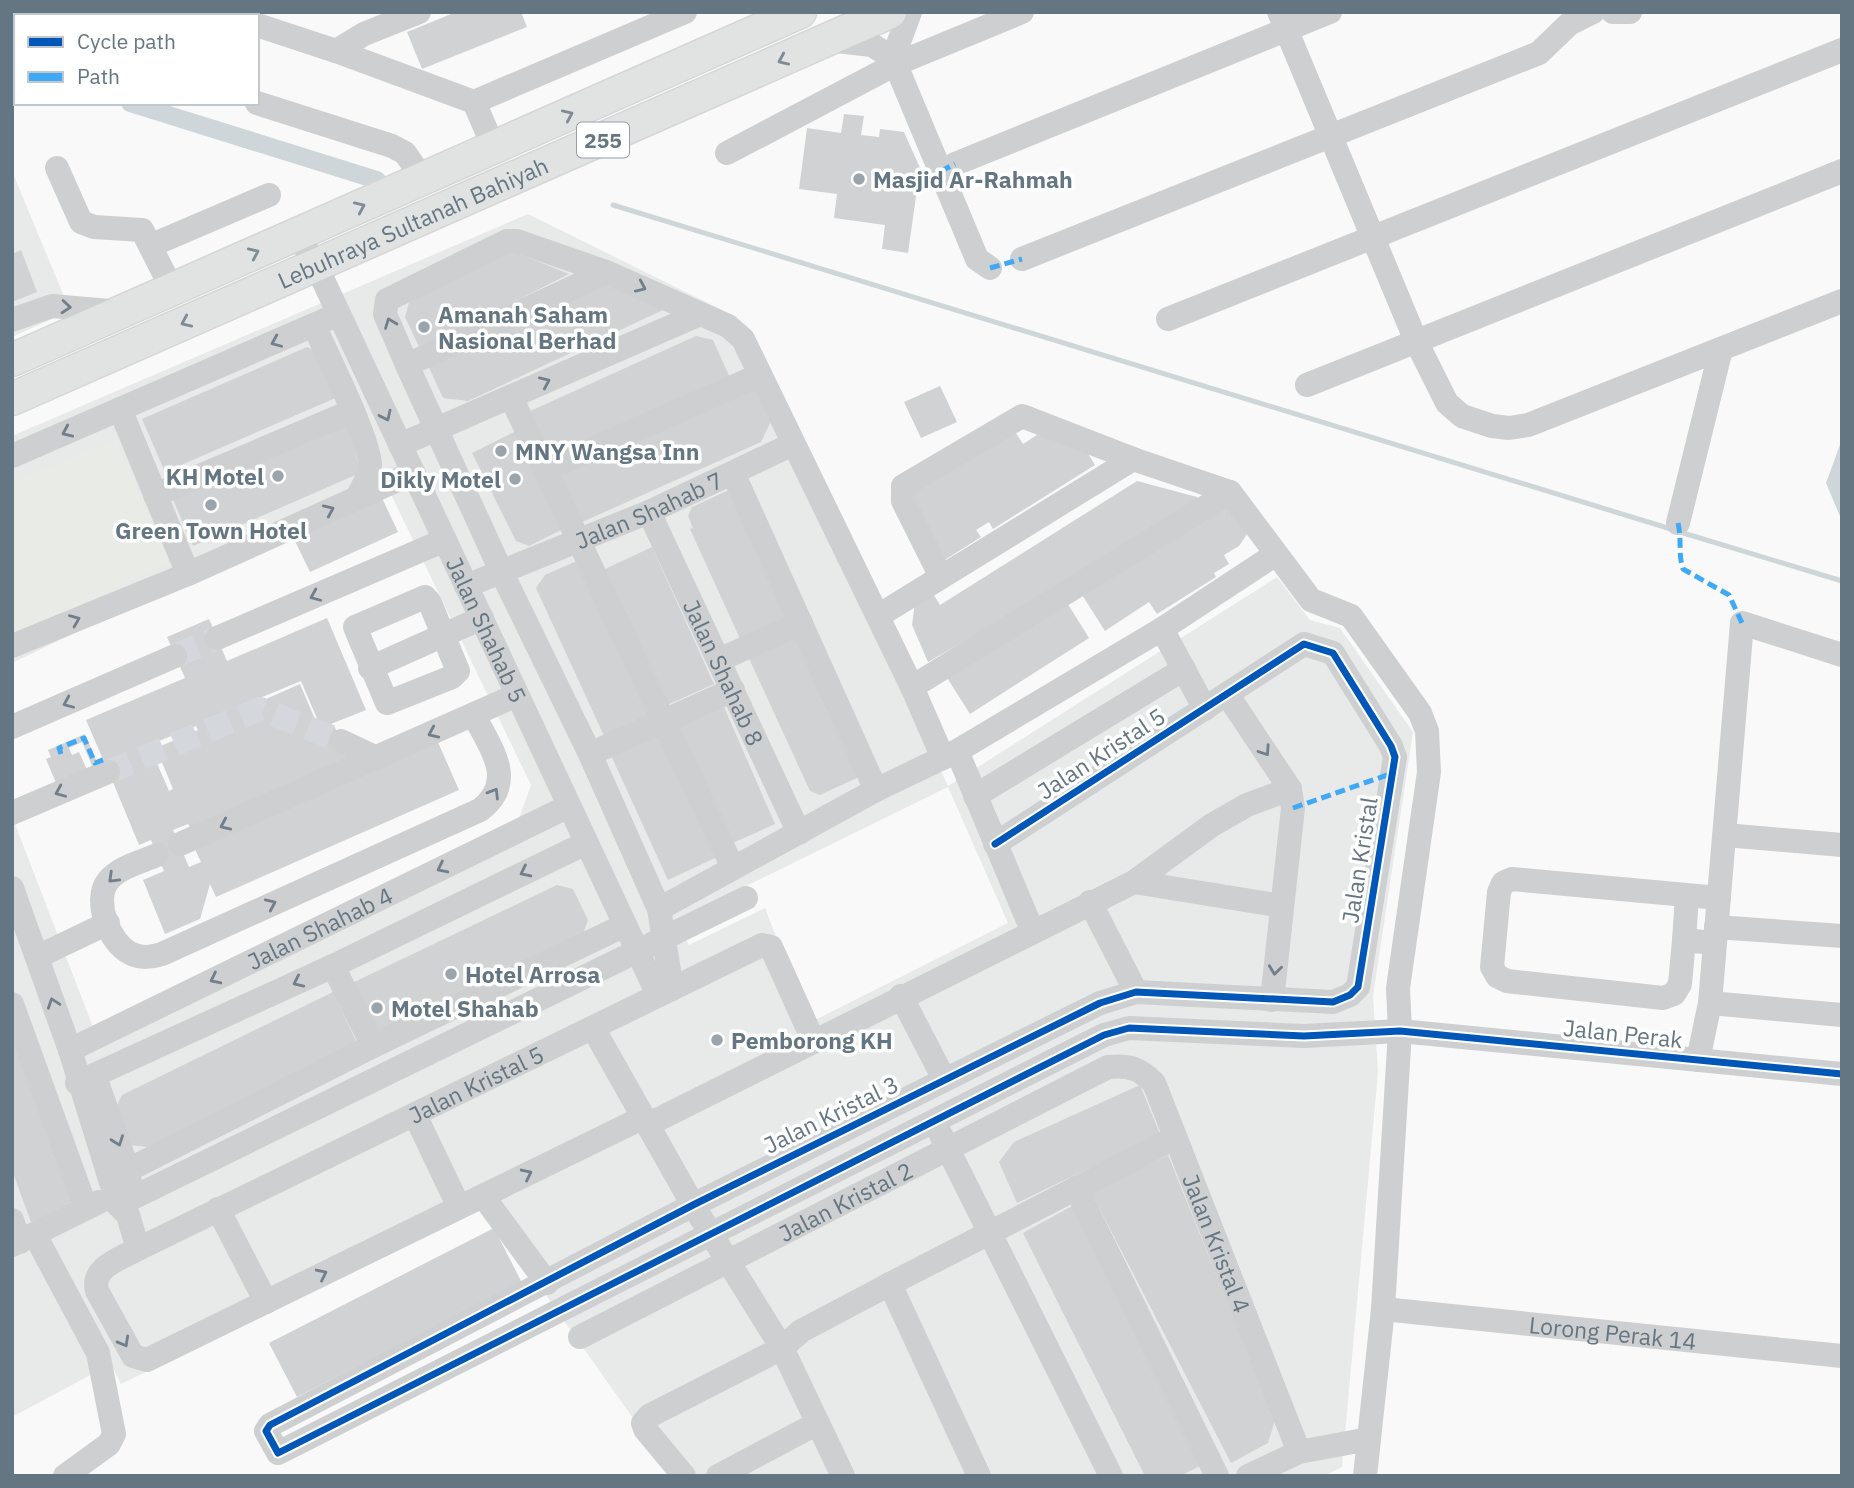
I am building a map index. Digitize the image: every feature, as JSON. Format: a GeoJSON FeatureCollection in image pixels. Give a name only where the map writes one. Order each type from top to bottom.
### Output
{"type":"FeatureCollection","features":[{"type":"Feature","properties":{"kind":"main road","name":"Lebuhraya Sultanah Bahiyah"},"geometry":{"type":"LineString","coordinates":[[12,360],[800,12]]}},
{"type":"Feature","properties":{"kind":"main road","name":"Lebuhraya Sultanah Bahiyah"},"geometry":{"type":"LineString","coordinates":[[12,399],[890,12]]}},
{"type":"Feature","properties":{"kind":"street"},"geometry":{"type":"LineString","coordinates":[[336,51],[364,34],[419,12]]}},
{"type":"Feature","properties":{"kind":"street"},"geometry":{"type":"LineString","coordinates":[[259,26],[474,102],[685,12]]}},
{"type":"Feature","properties":{"kind":"street"},"geometry":{"type":"LineString","coordinates":[[894,61],[910,12]]}},
{"type":"Feature","properties":{"kind":"street"},"geometry":{"type":"LineString","coordinates":[[727,153],[894,61],[1022,12]]}},
{"type":"Feature","properties":{"kind":"street"},"geometry":{"type":"LineString","coordinates":[[955,164],[1283,21],[1330,12]]}},
{"type":"Feature","properties":{"kind":"street"},"geometry":{"type":"LineString","coordinates":[[1021,259],[1539,53],[1569,24],[1593,12]]}},
{"type":"Feature","properties":{"kind":"street"},"geometry":{"type":"LineString","coordinates":[[1613,12],[1630,12]]}},
{"type":"Feature","properties":{"kind":"street"},"geometry":{"type":"LineString","coordinates":[[1283,21],[1416,341],[1447,403],[1462,416],[1508,429],[1528,425],[1842,301]]}},
{"type":"Feature","properties":{"kind":"street"},"geometry":{"type":"LineString","coordinates":[[826,40],[872,45],[884,49],[894,61],[977,259],[990,268]]}},
{"type":"Feature","properties":{"kind":"street"},"geometry":{"type":"LineString","coordinates":[[1168,319],[1842,50]]}},
{"type":"Feature","properties":{"kind":"street"},"geometry":{"type":"LineString","coordinates":[[474,102],[494,148]]}},
{"type":"Feature","properties":{"kind":"street"},"geometry":{"type":"LineString","coordinates":[[259,104],[392,146],[405,153],[423,179]]}},
{"type":"Feature","properties":{"kind":"street"},"geometry":{"type":"LineString","coordinates":[[57,168],[81,222],[93,227],[142,230],[152,245],[172,289]]}},
{"type":"Feature","properties":{"kind":"street"},"geometry":{"type":"LineString","coordinates":[[1307,385],[1842,171]]}},
{"type":"Feature","properties":{"kind":"street"},"geometry":{"type":"LineString","coordinates":[[152,245],[269,195]]}},
{"type":"Feature","properties":{"kind":"street","name":"Jalan Shahab 5"},"geometry":{"type":"LineString","coordinates":[[297,234],[316,265],[638,952],[665,992]]}},
{"type":"Feature","properties":{"kind":"street"},"geometry":{"type":"LineString","coordinates":[[665,992],[664,938],[659,909],[590,754],[501,571],[386,314],[387,300],[507,241],[531,245],[606,272],[728,326],[743,339],[912,687],[975,796],[1032,930]]}},
{"type":"Feature","properties":{"kind":"street"},"geometry":{"type":"LineString","coordinates":[[407,365],[606,272]]}},
{"type":"Feature","properties":{"kind":"street"},"geometry":{"type":"LineString","coordinates":[[12,320],[52,306],[121,312]]}},
{"type":"Feature","properties":{"kind":"street"},"geometry":{"type":"LineString","coordinates":[[12,456],[339,314]]}},
{"type":"Feature","properties":{"kind":"street"},"geometry":{"type":"LineString","coordinates":[[400,445],[699,314]]}},
{"type":"Feature","properties":{"kind":"street"},"geometry":{"type":"LineString","coordinates":[[314,325],[352,411],[370,469],[357,498]]}},
{"type":"Feature","properties":{"kind":"street"},"geometry":{"type":"LineString","coordinates":[[1678,523],[1721,349]]}},
{"type":"Feature","properties":{"kind":"street"},"geometry":{"type":"LineString","coordinates":[[547,469],[760,375]]}},
{"type":"Feature","properties":{"kind":"street"},"geometry":{"type":"LineString","coordinates":[[511,397],[547,469],[577,542],[733,868]]}},
{"type":"Feature","properties":{"kind":"street"},"geometry":{"type":"LineString","coordinates":[[120,409],[188,574]]}},
{"type":"Feature","properties":{"kind":"street"},"geometry":{"type":"LineString","coordinates":[[155,495],[352,411]]}},
{"type":"Feature","properties":{"kind":"street"},"geometry":{"type":"LineString","coordinates":[[941,577],[902,501],[903,486],[1022,416],[1133,459],[1230,492],[1317,605],[1350,616],[1420,713],[1427,731],[1429,772],[1398,988],[1400,1031],[1383,1309],[1365,1476]]}},
{"type":"Feature","properties":{"kind":"street","name":"Jalan Shahab 7"},"geometry":{"type":"LineString","coordinates":[[466,586],[649,512],[793,444]]}},
{"type":"Feature","properties":{"kind":"street"},"geometry":{"type":"LineString","coordinates":[[878,616],[1133,459]]}},
{"type":"Feature","properties":{"kind":"street"},"geometry":{"type":"LineString","coordinates":[[12,646],[188,574],[413,473]]}},
{"type":"Feature","properties":{"kind":"street"},"geometry":{"type":"LineString","coordinates":[[733,473],[876,790]]}},
{"type":"Feature","properties":{"kind":"street"},"geometry":{"type":"LineString","coordinates":[[912,687],[1230,492]]}},
{"type":"Feature","properties":{"kind":"street","name":"Jalan Shahab 8"},"geometry":{"type":"LineString","coordinates":[[649,512],[799,833]]}},
{"type":"Feature","properties":{"kind":"street"},"geometry":{"type":"LineString","coordinates":[[217,638],[444,540]]}},
{"type":"Feature","properties":{"kind":"street"},"geometry":{"type":"LineString","coordinates":[[659,909],[876,790],[950,754],[1162,629],[1276,554]]}},
{"type":"Feature","properties":{"kind":"street"},"geometry":{"type":"LineString","coordinates":[[425,597],[458,667],[452,677],[387,703],[370,668],[355,630],[359,622],[425,597]]}},
{"type":"Feature","properties":{"kind":"street"},"geometry":{"type":"LineString","coordinates":[[370,668],[482,618]]}},
{"type":"Feature","properties":{"kind":"street"},"geometry":{"type":"LineString","coordinates":[[719,660],[801,623]]}},
{"type":"Feature","properties":{"kind":"street"},"geometry":{"type":"LineString","coordinates":[[1698,1060],[1710,1003],[1742,624],[1842,655]]}},
{"type":"Feature","properties":{"kind":"street"},"geometry":{"type":"LineString","coordinates":[[1162,629],[1205,709]]}},
{"type":"Feature","properties":{"kind":"street"},"geometry":{"type":"LineString","coordinates":[[1272,1000],[1293,808],[1290,789],[1227,694],[1304,644],[1320,646],[1334,653],[1391,746],[1395,757],[1429,772]]}},
{"type":"Feature","properties":{"kind":"street"},"geometry":{"type":"LineString","coordinates":[[12,727],[175,656]]}},
{"type":"Feature","properties":{"kind":"street"},"geometry":{"type":"LineString","coordinates":[[975,796],[1184,669]]}},
{"type":"Feature","properties":{"kind":"street"},"geometry":{"type":"LineString","coordinates":[[590,754],[733,690]]}},
{"type":"Feature","properties":{"kind":"street","name":"Jalan Kristal 5"},"geometry":{"type":"LineString","coordinates":[[995,844],[1227,694]]}},
{"type":"Feature","properties":{"kind":"street"},"geometry":{"type":"LineString","coordinates":[[180,844],[517,695]]}},
{"type":"Feature","properties":{"kind":"street"},"geometry":{"type":"LineString","coordinates":[[157,855],[110,878],[101,898],[108,923],[122,949],[141,957],[152,957],[471,814],[490,802],[500,784],[496,761],[474,715]]}},
{"type":"Feature","properties":{"kind":"street"},"geometry":{"type":"LineString","coordinates":[[341,741],[377,758]]}},
{"type":"Feature","properties":{"kind":"street","name":"Jalan Kristal"},"geometry":{"type":"LineString","coordinates":[[1130,993],[1333,1002],[1350,995],[1358,987],[1395,757]]}},
{"type":"Feature","properties":{"kind":"street"},"geometry":{"type":"LineString","coordinates":[[12,813],[108,772]]}},
{"type":"Feature","properties":{"kind":"street"},"geometry":{"type":"LineString","coordinates":[[218,1209],[266,1302],[459,1207],[645,1122],[1134,882],[1212,825],[1247,805],[1290,789]]}},
{"type":"Feature","properties":{"kind":"street","name":"Jalan Shahab 4"},"geometry":{"type":"LineString","coordinates":[[70,1050],[569,806]]}},
{"type":"Feature","properties":{"kind":"street"},"geometry":{"type":"LineString","coordinates":[[471,814],[486,847]]}},
{"type":"Feature","properties":{"kind":"street"},"geometry":{"type":"LineString","coordinates":[[1725,835],[1842,845]]}},
{"type":"Feature","properties":{"kind":"street"},"geometry":{"type":"LineString","coordinates":[[86,1080],[333,966],[586,842]]}},
{"type":"Feature","properties":{"kind":"street"},"geometry":{"type":"LineString","coordinates":[[1687,896],[1679,984],[1674,994],[1663,998],[1507,981],[1497,976],[1492,967],[1499,892],[1503,883],[1512,879],[1719,898]]}},
{"type":"Feature","properties":{"kind":"street"},"geometry":{"type":"LineString","coordinates":[[1134,882],[1283,906]]}},
{"type":"Feature","properties":{"kind":"street"},"geometry":{"type":"LineString","coordinates":[[12,888],[17,918],[37,957],[70,1050],[86,1080],[138,1249]]}},
{"type":"Feature","properties":{"kind":"street"},"geometry":{"type":"LineString","coordinates":[[65,1476],[109,1444],[114,1434],[98,1353],[20,1236],[122,1193],[394,1068],[746,898]]}},
{"type":"Feature","properties":{"kind":"street"},"geometry":{"type":"LineString","coordinates":[[712,1234],[1104,1035],[1129,1028],[1130,993],[1090,902]]}},
{"type":"Feature","properties":{"kind":"street"},"geometry":{"type":"LineString","coordinates":[[37,957],[108,923]]}},
{"type":"Feature","properties":{"kind":"street"},"geometry":{"type":"LineString","coordinates":[[122,1193],[373,1046],[625,925]]}},
{"type":"Feature","properties":{"kind":"street"},"geometry":{"type":"LineString","coordinates":[[1684,940],[1715,935],[1842,936]]}},
{"type":"Feature","properties":{"kind":"street","name":"Jalan Kristal 5"},"geometry":{"type":"LineString","coordinates":[[266,1302],[147,1360],[140,1360],[133,1356],[94,1281],[98,1271],[138,1249],[762,945],[771,947],[813,1040]]}},
{"type":"Feature","properties":{"kind":"street"},"geometry":{"type":"LineString","coordinates":[[333,966],[373,1046]]}},
{"type":"Feature","properties":{"kind":"street","name":"Jalan Kristal 3"},"geometry":{"type":"LineString","coordinates":[[712,1234],[283,1452],[275,1450],[266,1431],[270,1425],[693,1205],[944,1079],[1130,993]]}},
{"type":"Feature","properties":{"kind":"street"},"geometry":{"type":"LineString","coordinates":[[901,996],[944,1079]]}},
{"type":"Feature","properties":{"kind":"street"},"geometry":{"type":"LineString","coordinates":[[1710,1003],[1842,1015]]}},
{"type":"Feature","properties":{"kind":"street"},"geometry":{"type":"LineString","coordinates":[[12,1004],[86,1208]]}},
{"type":"Feature","properties":{"kind":"street"},"geometry":{"type":"LineString","coordinates":[[593,1028],[693,1205],[782,1348],[843,1476]]}},
{"type":"Feature","properties":{"kind":"street","name":"Jalan Perak"},"geometry":{"type":"LineString","coordinates":[[1129,1028],[1304,1036],[1400,1031],[1842,1074]]}},
{"type":"Feature","properties":{"kind":"street","name":"Jalan Kristal 4"},"geometry":{"type":"LineString","coordinates":[[1108,1067],[1128,1065],[1154,1083],[1298,1452]]}},
{"type":"Feature","properties":{"kind":"street","name":"Jalan Kristal 2"},"geometry":{"type":"LineString","coordinates":[[580,1337],[1108,1067]]}},
{"type":"Feature","properties":{"kind":"street"},"geometry":{"type":"LineString","coordinates":[[415,1115],[459,1207]]}},
{"type":"Feature","properties":{"kind":"street"},"geometry":{"type":"LineString","coordinates":[[932,1120],[1111,1476]]}},
{"type":"Feature","properties":{"kind":"street"},"geometry":{"type":"LineString","coordinates":[[684,1476],[643,1423],[649,1416],[782,1348],[801,1331],[1174,1138]]}},
{"type":"Feature","properties":{"kind":"street"},"geometry":{"type":"LineString","coordinates":[[1076,1188],[1217,1476]]}},
{"type":"Feature","properties":{"kind":"street"},"geometry":{"type":"LineString","coordinates":[[483,1196],[547,1283]]}},
{"type":"Feature","properties":{"kind":"street"},"geometry":{"type":"LineString","coordinates":[[890,1284],[979,1476]]}},
{"type":"Feature","properties":{"kind":"street","name":"Lorong Perak 14"},"geometry":{"type":"LineString","coordinates":[[1383,1309],[1842,1356]]}},
{"type":"Feature","properties":{"kind":"street"},"geometry":{"type":"LineString","coordinates":[[718,1476],[818,1423]]}},
{"type":"Feature","properties":{"kind":"street"},"geometry":{"type":"LineString","coordinates":[[1248,1476],[1298,1452],[1369,1440]]}},
{"type":"Feature","properties":{"kind":"shaded area"},"geometry":{"type":"Polygon","coordinates":[[[12,171],[70,311],[12,337],[12,171]]]}},
{"type":"Feature","properties":{"kind":"shaded area"},"geometry":{"type":"Polygon","coordinates":[[[528,214],[724,311],[948,786],[1277,577],[1310,620],[1340,628],[1413,732],[1373,996],[1378,1072],[1342,1467],[1324,1476],[674,1476],[484,1208],[121,1384],[111,1364],[12,1417],[12,816],[93,1027],[517,824],[531,785],[386,484],[12,663],[12,436],[528,214]],[[948,787],[677,920],[689,945],[765,908],[809,1023],[1008,923],[948,787]]]}},
{"type":"Feature","properties":{"kind":"shaded area"},"geometry":{"type":"Polygon","coordinates":[[[117,439],[170,563],[12,638],[12,482],[117,439]]]}},
{"type":"Feature","properties":{"kind":"shaded area"},"geometry":{"type":"Polygon","coordinates":[[[1842,439],[1842,521],[1826,483],[1842,439]]]}},
{"type":"Feature","properties":{"kind":"building"},"geometry":{"type":"Polygon","coordinates":[[[456,12],[521,12],[527,27],[422,69],[407,32],[456,12]]]}},
{"type":"Feature","properties":{"kind":"building","name":"Masjid Ar-Rahmah"},"geometry":{"type":"Polygon","coordinates":[[[844,114],[864,116],[861,135],[879,137],[880,129],[904,132],[920,168],[908,253],[882,249],[885,225],[834,218],[837,194],[799,189],[807,128],[841,133],[844,114]]]}},
{"type":"Feature","properties":{"kind":"building"},"geometry":{"type":"Polygon","coordinates":[[[21,250],[37,292],[12,302],[12,254],[21,250]]]}},
{"type":"Feature","properties":{"kind":"building"},"geometry":{"type":"Polygon","coordinates":[[[512,251],[569,274],[420,349],[405,317],[410,299],[512,251]]]}},
{"type":"Feature","properties":{"kind":"building"},"geometry":{"type":"Polygon","coordinates":[[[599,280],[663,310],[468,401],[443,398],[426,361],[599,280]]]}},
{"type":"Feature","properties":{"kind":"building"},"geometry":{"type":"Polygon","coordinates":[[[696,336],[713,340],[731,380],[551,461],[528,412],[696,336]]]}},
{"type":"Feature","properties":{"kind":"building"},"geometry":{"type":"Polygon","coordinates":[[[307,347],[321,353],[340,396],[165,472],[142,419],[307,347]]]}},
{"type":"Feature","properties":{"kind":"building"},"geometry":{"type":"Polygon","coordinates":[[[754,383],[771,421],[761,442],[580,523],[557,472],[754,383]]]}},
{"type":"Feature","properties":{"kind":"building"},"geometry":{"type":"Polygon","coordinates":[[[940,386],[957,422],[921,438],[904,402],[940,386]]]}},
{"type":"Feature","properties":{"kind":"building"},"geometry":{"type":"Polygon","coordinates":[[[348,418],[360,473],[193,546],[171,495],[348,418]]]}},
{"type":"Feature","properties":{"kind":"building"},"geometry":{"type":"Polygon","coordinates":[[[520,429],[569,526],[529,546],[516,541],[472,453],[520,429]]]}},
{"type":"Feature","properties":{"kind":"building"},"geometry":{"type":"Polygon","coordinates":[[[1014,430],[1023,444],[1040,433],[1085,449],[1095,465],[993,529],[989,522],[976,530],[981,537],[940,563],[910,495],[1014,430]]]}},
{"type":"Feature","properties":{"kind":"building"},"geometry":{"type":"Polygon","coordinates":[[[1137,481],[1197,497],[1202,505],[928,662],[912,625],[915,603],[932,592],[940,605],[1137,481]]]}},
{"type":"Feature","properties":{"kind":"building"},"geometry":{"type":"Polygon","coordinates":[[[729,490],[788,619],[741,641],[690,529],[693,528],[688,516],[692,507],[729,490]]]}},
{"type":"Feature","properties":{"kind":"building"},"geometry":{"type":"Polygon","coordinates":[[[1227,496],[1249,531],[1239,546],[1224,555],[1229,564],[1214,573],[1216,577],[1157,614],[1149,602],[1105,631],[1079,590],[1227,496]]]}},
{"type":"Feature","properties":{"kind":"building"},"geometry":{"type":"Polygon","coordinates":[[[382,498],[398,532],[310,572],[294,539],[382,498]]]}},
{"type":"Feature","properties":{"kind":"building"},"geometry":{"type":"Polygon","coordinates":[[[652,547],[714,684],[665,706],[603,570],[652,547]]]}},
{"type":"Feature","properties":{"kind":"building"},"geometry":{"type":"Polygon","coordinates":[[[579,560],[651,717],[605,738],[536,588],[545,575],[579,560]]]}},
{"type":"Feature","properties":{"kind":"building"},"geometry":{"type":"Polygon","coordinates":[[[1064,598],[1089,638],[970,714],[944,673],[1064,598]]]}},
{"type":"Feature","properties":{"kind":"building"},"geometry":{"type":"Polygon","coordinates":[[[327,618],[366,710],[321,728],[301,681],[255,700],[257,703],[300,684],[320,731],[334,725],[349,761],[191,829],[188,824],[173,830],[189,867],[201,862],[194,847],[437,740],[459,790],[216,897],[210,884],[200,919],[165,934],[143,880],[164,871],[151,840],[139,845],[105,763],[93,768],[82,742],[69,748],[72,755],[79,752],[87,770],[56,783],[46,759],[51,757],[48,750],[85,734],[96,760],[102,757],[86,720],[185,678],[167,637],[209,619],[227,661],[327,618]],[[196,726],[149,745],[169,791],[173,789],[156,748],[198,730],[196,726]]]}},
{"type":"Feature","properties":{"kind":"building"},"geometry":{"type":"Polygon","coordinates":[[[795,632],[861,776],[820,795],[810,791],[747,654],[795,632]]]}},
{"type":"Feature","properties":{"kind":"building"},"geometry":{"type":"Polygon","coordinates":[[[721,700],[775,824],[735,842],[725,839],[673,721],[721,700]]]}},
{"type":"Feature","properties":{"kind":"building"},"geometry":{"type":"Polygon","coordinates":[[[658,729],[717,857],[668,880],[609,751],[658,729]]]}},
{"type":"Feature","properties":{"kind":"building"},"geometry":{"type":"Polygon","coordinates":[[[557,885],[573,889],[588,920],[582,936],[372,1037],[348,985],[557,885]]]}},
{"type":"Feature","properties":{"kind":"building"},"geometry":{"type":"Polygon","coordinates":[[[333,992],[358,1045],[147,1147],[130,1145],[114,1112],[122,1095],[333,992]]]}},
{"type":"Feature","properties":{"kind":"building"},"geometry":{"type":"Polygon","coordinates":[[[13,1018],[72,1201],[61,1211],[31,1222],[12,1170],[13,1018]]]}},
{"type":"Feature","properties":{"kind":"building"},"geometry":{"type":"Polygon","coordinates":[[[1140,1085],[1160,1134],[1017,1203],[999,1162],[1014,1142],[1140,1085]]]}},
{"type":"Feature","properties":{"kind":"building"},"geometry":{"type":"Polygon","coordinates":[[[1168,1155],[1275,1420],[1268,1443],[1231,1463],[1091,1192],[1168,1155]]]}},
{"type":"Feature","properties":{"kind":"building"},"geometry":{"type":"Polygon","coordinates":[[[1074,1205],[1200,1466],[1180,1476],[1145,1476],[1023,1233],[1074,1205]]]}},
{"type":"Feature","properties":{"kind":"building"},"geometry":{"type":"Polygon","coordinates":[[[494,1228],[522,1283],[297,1397],[269,1343],[494,1228]]]}},
{"type":"Feature","properties":{"kind":"waterway"},"geometry":{"type":"LineString","coordinates":[[136,105],[377,180]]}},
{"type":"Feature","properties":{"kind":"waterway"},"geometry":{"type":"LineString","coordinates":[[613,205],[1671,529]]}},
{"type":"Feature","properties":{"kind":"waterway"},"geometry":{"type":"LineString","coordinates":[[1680,532],[1842,581]]}},
{"type":"Feature","properties":{"kind":"tunnel"},"geometry":{"type":"LineString","coordinates":[[175,656],[217,638]]}},
{"type":"Feature","properties":{"kind":"tunnel"},"geometry":{"type":"LineString","coordinates":[[108,772],[260,709],[341,741]]}},
{"type":"Feature","properties":{"kind":"marked path"},"geometry":{"type":"LineString","coordinates":[[941,171],[955,164]]}},
{"type":"Feature","properties":{"kind":"marked path"},"geometry":{"type":"LineString","coordinates":[[990,268],[1022,259]]}},
{"type":"Feature","properties":{"kind":"marked path"},"geometry":{"type":"LineString","coordinates":[[1678,523],[1683,569],[1729,595],[1742,623]]}},
{"type":"Feature","properties":{"kind":"marked path"},"geometry":{"type":"LineString","coordinates":[[61,754],[59,748],[84,738],[95,763],[103,760]]}},
{"type":"Feature","properties":{"kind":"marked path"},"geometry":{"type":"LineString","coordinates":[[1293,808],[1393,773]]}},
{"type":"Feature","properties":{"kind":"cycle path"},"geometry":{"type":"LineString","coordinates":[[995,844],[1304,644],[1333,653],[1391,746],[1395,757],[1358,987],[1350,995],[1333,1002],[1136,992],[1100,1003],[693,1205],[270,1425],[266,1431],[278,1453],[1104,1035],[1129,1028],[1304,1036],[1400,1031],[1842,1074]]}},
{"type":"Feature","properties":{"kind":"place","name":"Masjid Ar-Rahmah"},"geometry":{"type":"Point","coordinates":[859,179]}},
{"type":"Feature","properties":{"kind":"place","name":"Amanah Saham Nasional Berhad"},"geometry":{"type":"Point","coordinates":[424,327]}},
{"type":"Feature","properties":{"kind":"place","name":"MNY Wangsa Inn"},"geometry":{"type":"Point","coordinates":[501,451]}},
{"type":"Feature","properties":{"kind":"place","name":"KH Motel"},"geometry":{"type":"Point","coordinates":[278,476]}},
{"type":"Feature","properties":{"kind":"place","name":"Dikly Motel"},"geometry":{"type":"Point","coordinates":[515,479]}},
{"type":"Feature","properties":{"kind":"place","name":"Green Town Hotel"},"geometry":{"type":"Point","coordinates":[211,505]}},
{"type":"Feature","properties":{"kind":"place","name":"Hotel Arrosa"},"geometry":{"type":"Point","coordinates":[451,974]}},
{"type":"Feature","properties":{"kind":"place","name":"Motel Shahab"},"geometry":{"type":"Point","coordinates":[377,1008]}},
{"type":"Feature","properties":{"kind":"place","name":"Pemborong KH"},"geometry":{"type":"Point","coordinates":[717,1040]}}]}
